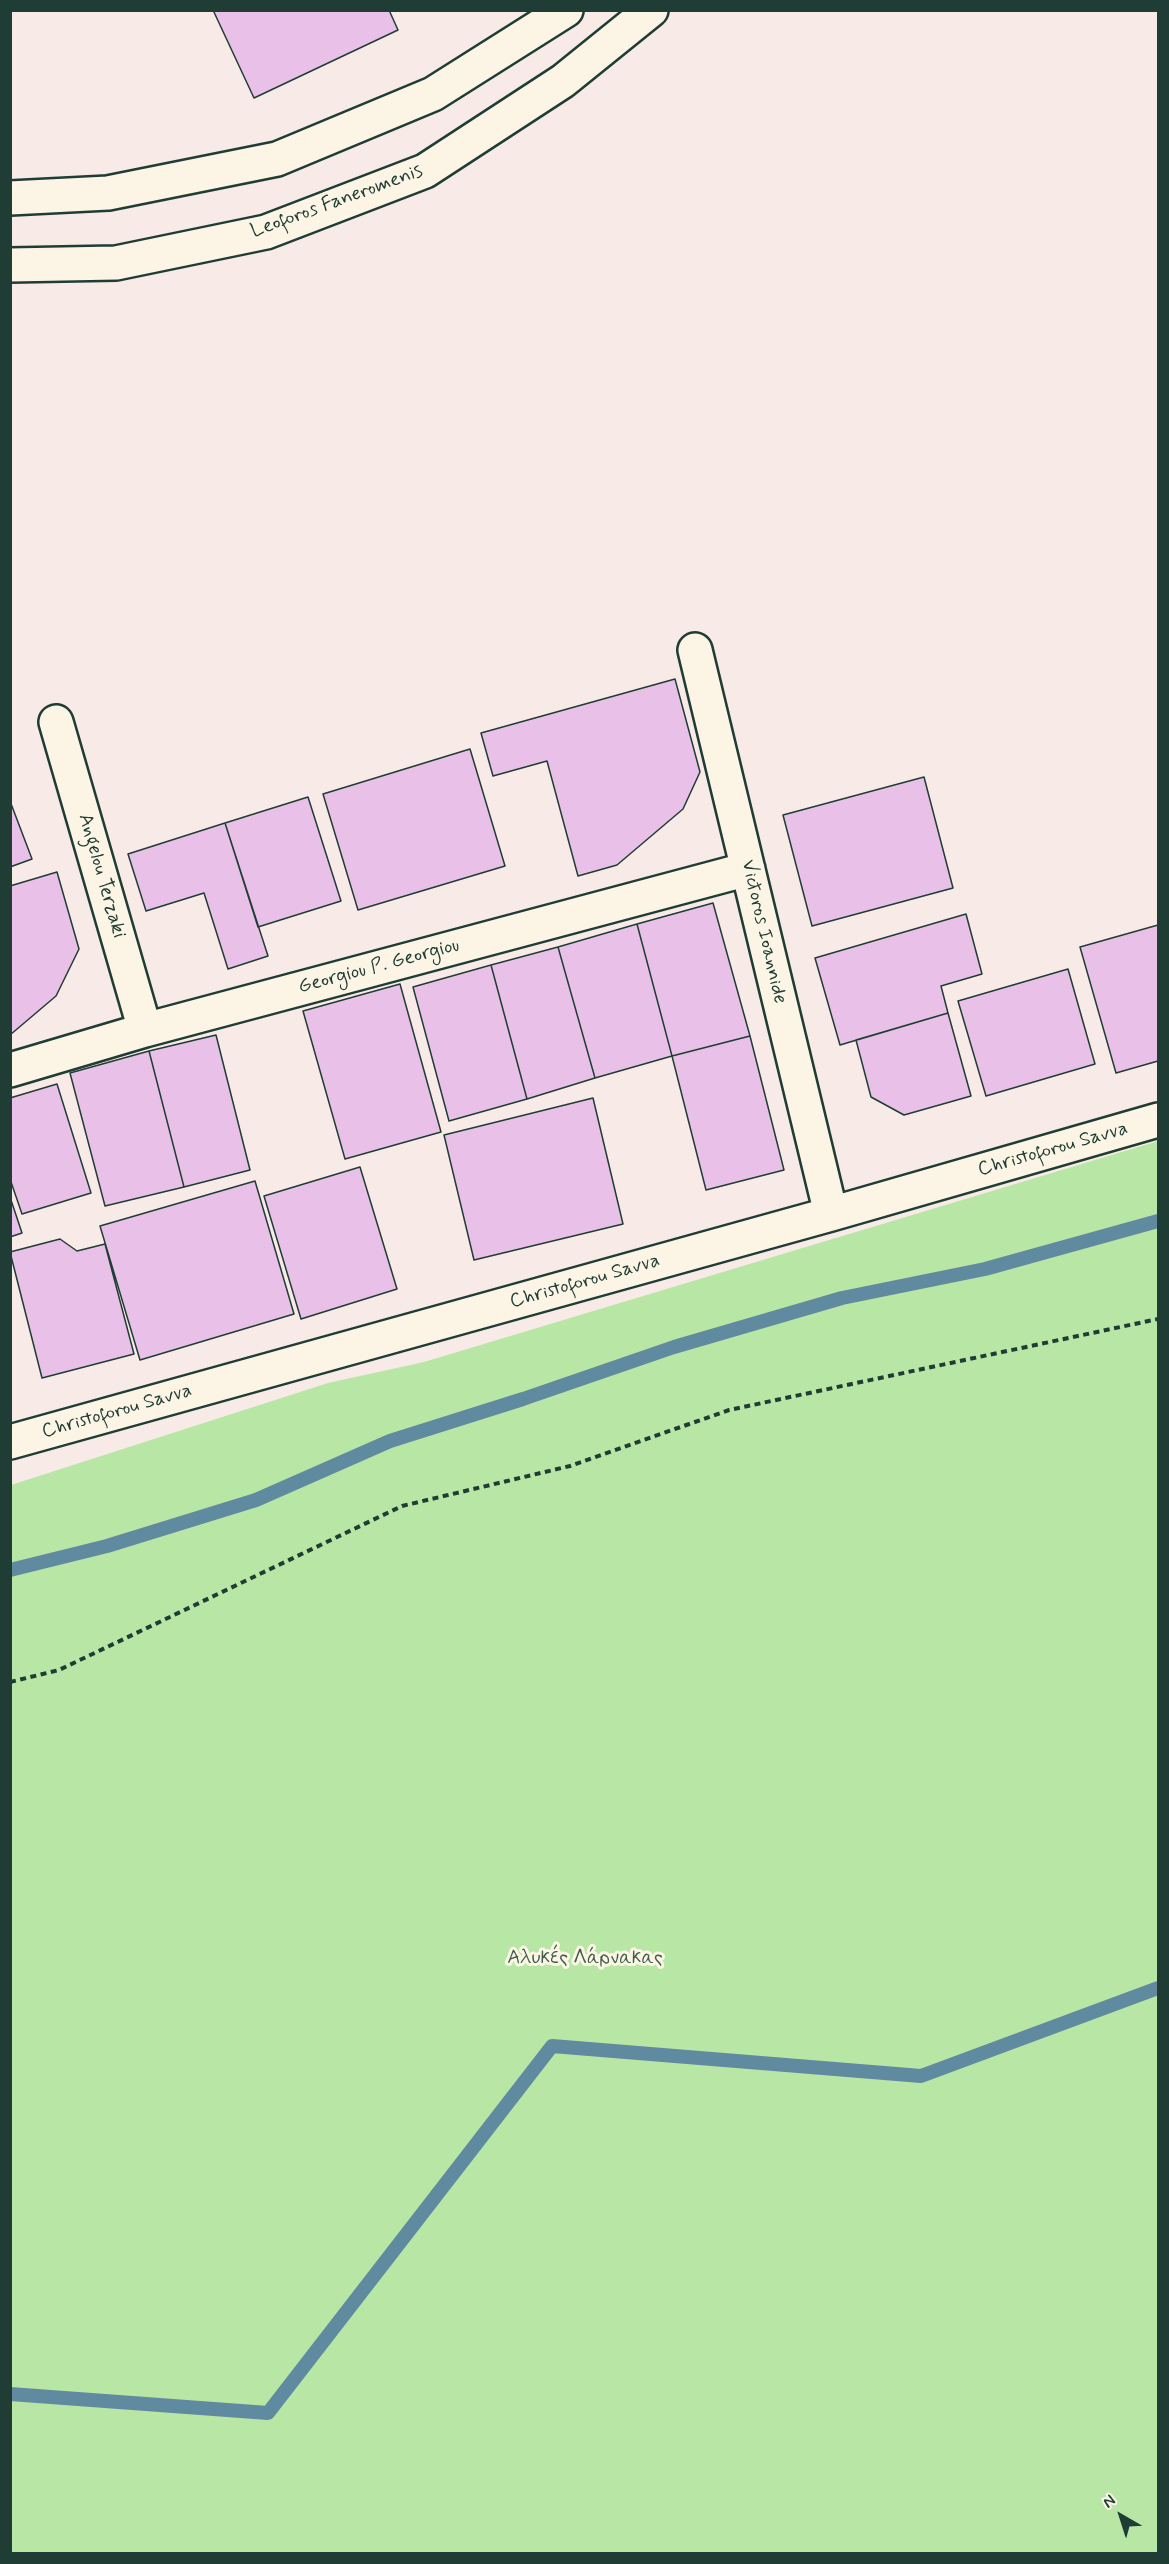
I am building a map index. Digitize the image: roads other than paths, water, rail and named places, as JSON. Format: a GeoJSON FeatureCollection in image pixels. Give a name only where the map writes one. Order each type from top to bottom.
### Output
{"type":"FeatureCollection","features":[{"type":"Feature","properties":{"kind":"street"},"geometry":{"type":"LineString","coordinates":[[10,198],[108,193],[277,159],[433,94],[566,10]]}},
{"type":"Feature","properties":{"kind":"street","name":"Leoforos Faneromenis"},"geometry":{"type":"LineString","coordinates":[[10,265],[116,263],[266,232],[425,171],[564,81],[651,10]]}},
{"type":"Feature","properties":{"kind":"street","name":"Victoros Ioannide"},"geometry":{"type":"LineString","coordinates":[[695,650],[831,1214]]}},
{"type":"Feature","properties":{"kind":"street","name":"Angelou Terzaki"},"geometry":{"type":"LineString","coordinates":[[56,722],[146,1030]]}},
{"type":"Feature","properties":{"kind":"street","name":"Georgiou P. Georgiou"},"geometry":{"type":"LineString","coordinates":[[10,1070],[146,1030],[748,869]]}},
{"type":"Feature","properties":{"kind":"street","name":"Christoforou Savva"},"geometry":{"type":"LineString","coordinates":[[10,1442],[831,1214],[1158,1120]]}},
{"type":"Feature","properties":{"kind":"waterway"},"geometry":{"type":"LineString","coordinates":[[10,1570],[107,1546],[256,1500],[390,1441],[523,1399],[674,1347],[842,1298],[985,1269],[1158,1221]]}},
{"type":"Feature","properties":{"kind":"waterway"},"geometry":{"type":"LineString","coordinates":[[10,2394],[268,2413],[552,2046],[921,2076],[1158,1988]]}},
{"type":"Feature","properties":{"kind":"park label","name":"Αλυκές Λάρνακας"},"geometry":{"type":"Point","coordinates":[585,1959]}}]}
